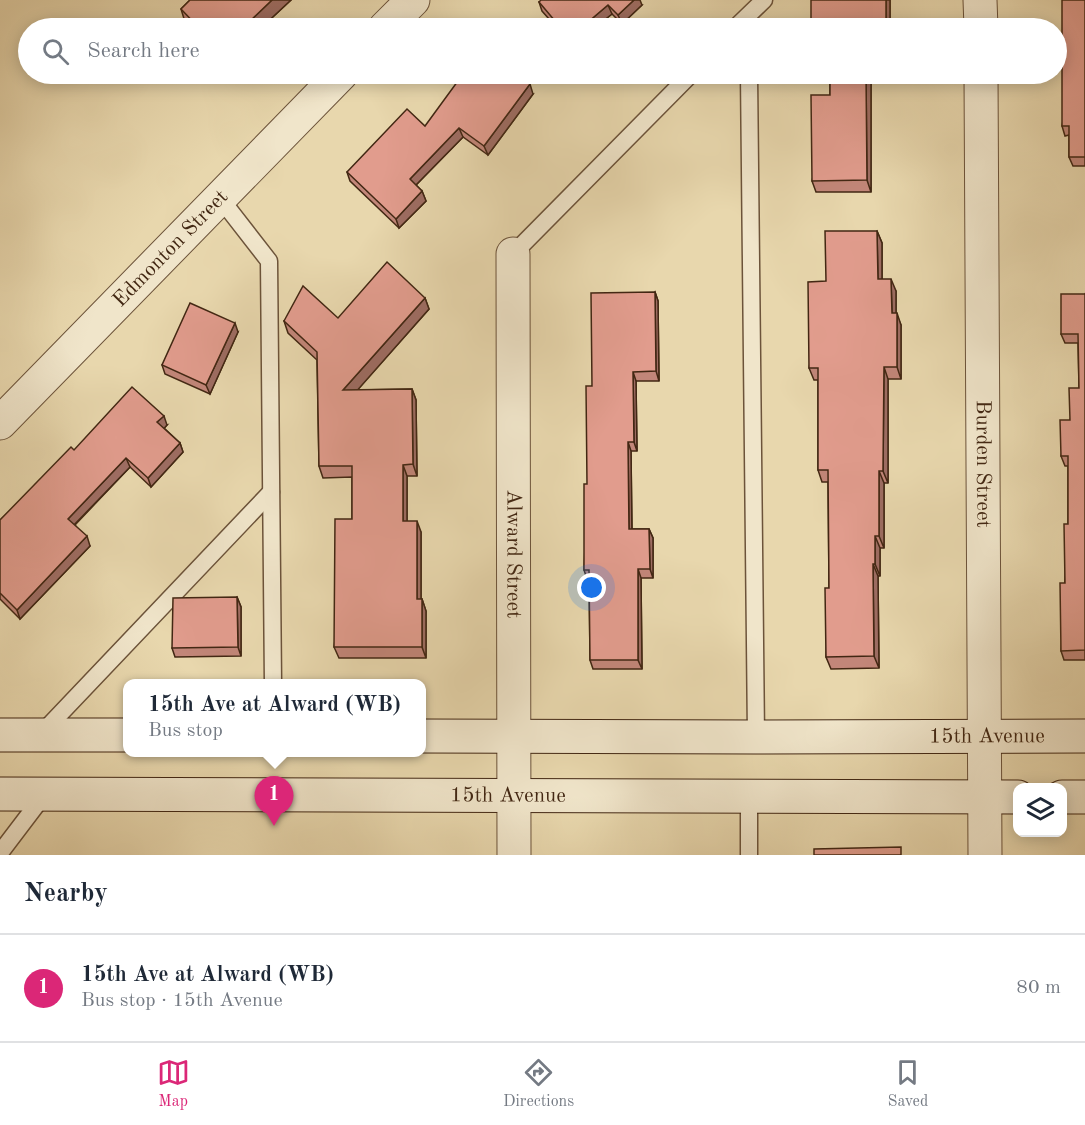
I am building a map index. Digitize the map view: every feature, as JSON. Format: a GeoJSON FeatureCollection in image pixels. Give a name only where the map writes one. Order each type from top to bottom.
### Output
{"type":"FeatureCollection","features":[{"type":"Feature","properties":{"kind":"street"},"geometry":{"type":"LineString","coordinates":[[395,18],[413,0]]}},
{"type":"Feature","properties":{"kind":"street"},"geometry":{"type":"LineString","coordinates":[[980,0],[981,18]]}},
{"type":"Feature","properties":{"kind":"street","name":"Edmonton Street"},"geometry":{"type":"LineString","coordinates":[[0,423],[331,84]]}},
{"type":"Feature","properties":{"kind":"street","name":"Burden Street"},"geometry":{"type":"LineString","coordinates":[[981,84],[985,855]]}},
{"type":"Feature","properties":{"kind":"street","name":"Alward Street"},"geometry":{"type":"LineString","coordinates":[[513,254],[514,855]]}},
{"type":"Feature","properties":{"kind":"street"},"geometry":{"type":"LineString","coordinates":[[0,735],[123,735]]}},
{"type":"Feature","properties":{"kind":"street","name":"15th Avenue"},"geometry":{"type":"LineString","coordinates":[[426,735],[1085,736]]}},
{"type":"Feature","properties":{"kind":"street","name":"15th Avenue"},"geometry":{"type":"LineString","coordinates":[[0,794],[1013,797]]}},
{"type":"Feature","properties":{"kind":"street"},"geometry":{"type":"LineString","coordinates":[[1067,797],[1085,797]]}},
{"type":"Feature","properties":{"kind":"lane"},"geometry":{"type":"LineString","coordinates":[[751,18],[764,0]]}},
{"type":"Feature","properties":{"kind":"lane"},"geometry":{"type":"LineString","coordinates":[[513,254],[681,84]]}},
{"type":"Feature","properties":{"kind":"lane"},"geometry":{"type":"LineString","coordinates":[[749,84],[756,737]]}},
{"type":"Feature","properties":{"kind":"lane"},"geometry":{"type":"LineString","coordinates":[[220,198],[269,261],[273,679]]}},
{"type":"Feature","properties":{"kind":"lane"},"geometry":{"type":"LineString","coordinates":[[40,735],[271,492]]}},
{"type":"Feature","properties":{"kind":"lane"},"geometry":{"type":"LineString","coordinates":[[0,853],[44,795]]}},
{"type":"Feature","properties":{"kind":"lane"},"geometry":{"type":"LineString","coordinates":[[749,797],[749,855]]}},
{"type":"Feature","properties":{"kind":"building"},"geometry":{"type":"Polygon","coordinates":[[[190,0],[272,0],[253,18],[190,18],[181,9],[190,0]]]}},
{"type":"Feature","properties":{"kind":"building"},"geometry":{"type":"Polygon","coordinates":[[[541,0],[634,0],[618,15],[608,5],[593,18],[553,18],[539,2],[541,0]]]}},
{"type":"Feature","properties":{"kind":"building"},"geometry":{"type":"Polygon","coordinates":[[[811,0],[886,0],[886,18],[811,18],[811,0]]]}},
{"type":"Feature","properties":{"kind":"building"},"geometry":{"type":"Polygon","coordinates":[[[1062,0],[1085,0],[1085,157],[1069,157],[1069,126],[1062,126],[1062,84],[1067,84],[1067,18],[1062,18],[1062,0]]]}},
{"type":"Feature","properties":{"kind":"building"},"geometry":{"type":"Polygon","coordinates":[[[456,84],[530,84],[484,146],[459,128],[410,179],[422,191],[396,219],[347,172],[407,109],[425,126],[456,84]]]}},
{"type":"Feature","properties":{"kind":"building"},"geometry":{"type":"Polygon","coordinates":[[[830,84],[866,84],[867,180],[812,181],[811,95],[830,95],[830,84]]]}},
{"type":"Feature","properties":{"kind":"building"},"geometry":{"type":"Polygon","coordinates":[[[825,231],[877,231],[878,279],[891,279],[892,313],[897,313],[897,367],[884,367],[883,471],[879,471],[879,536],[875,536],[875,564],[873,564],[874,656],[826,657],[825,588],[829,588],[828,470],[818,470],[818,368],[809,368],[808,282],[826,281],[825,231]]]}},
{"type":"Feature","properties":{"kind":"building"},"geometry":{"type":"Polygon","coordinates":[[[387,262],[425,298],[343,390],[412,389],[413,464],[403,465],[403,521],[417,521],[417,599],[422,599],[422,647],[334,647],[335,519],[352,519],[352,466],[319,466],[317,352],[284,321],[303,286],[338,318],[387,262]]]}},
{"type":"Feature","properties":{"kind":"building"},"geometry":{"type":"Polygon","coordinates":[[[655,292],[656,371],[633,372],[634,442],[628,442],[629,529],[649,529],[650,569],[638,569],[638,660],[590,660],[589,570],[584,570],[584,484],[587,484],[586,386],[592,386],[591,293],[655,292]]]}},
{"type":"Feature","properties":{"kind":"building"},"geometry":{"type":"Polygon","coordinates":[[[1061,294],[1085,294],[1085,650],[1061,651],[1060,583],[1065,583],[1064,524],[1068,524],[1068,456],[1061,456],[1060,420],[1070,420],[1069,388],[1079,388],[1078,334],[1061,334],[1061,294]]]}},
{"type":"Feature","properties":{"kind":"building"},"geometry":{"type":"Polygon","coordinates":[[[190,303],[235,323],[206,385],[162,365],[190,303]]]}},
{"type":"Feature","properties":{"kind":"building"},"geometry":{"type":"Polygon","coordinates":[[[132,387],[164,416],[157,422],[180,443],[148,478],[126,458],[68,519],[87,536],[17,610],[0,593],[0,520],[71,447],[74,450],[132,387]]]}},
{"type":"Feature","properties":{"kind":"building"},"geometry":{"type":"Polygon","coordinates":[[[237,597],[238,647],[172,648],[173,598],[237,597]]]}},
{"type":"Feature","properties":{"kind":"building"},"geometry":{"type":"Polygon","coordinates":[[[901,847],[901,855],[814,855],[814,849],[901,847]]]}},
{"type":"Feature","properties":{"kind":"place","name":"15th Ave at Alward (WB)"},"geometry":{"type":"Point","coordinates":[274,826]}}]}
